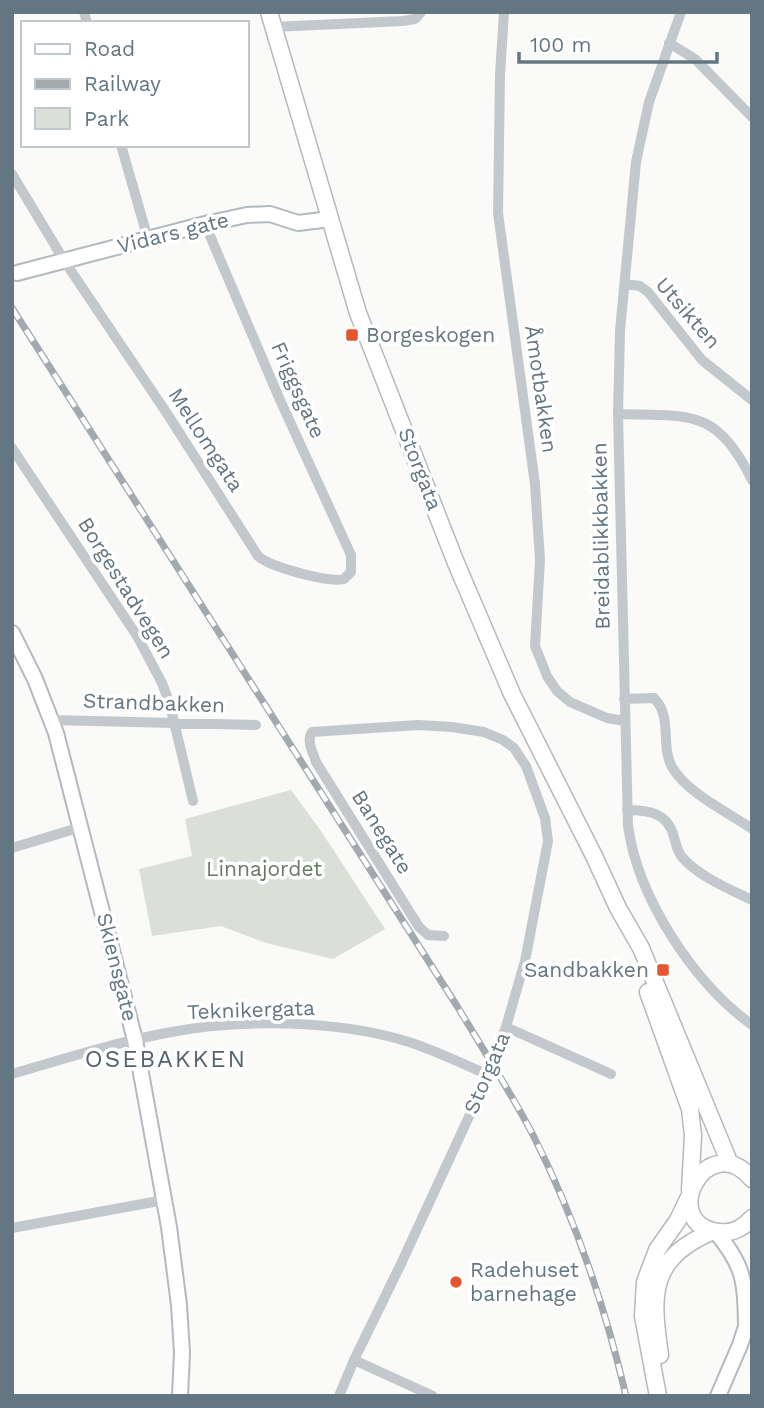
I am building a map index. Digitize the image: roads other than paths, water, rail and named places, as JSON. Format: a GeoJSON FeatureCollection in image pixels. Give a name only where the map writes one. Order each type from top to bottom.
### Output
{"type":"FeatureCollection","features":[{"type":"Feature","properties":{"kind":"main road","name":"Storgata"},"geometry":{"type":"LineString","coordinates":[[271,20],[358,313],[491,648],[618,908],[641,948],[739,1164]]}},
{"type":"Feature","properties":{"kind":"main road","name":"Storgata"},"geometry":{"type":"LineString","coordinates":[[618,908],[690,1109],[693,1135],[690,1193]]}},
{"type":"Feature","properties":{"kind":"main road"},"geometry":{"type":"LineString","coordinates":[[658,1396],[643,1316],[645,1282],[657,1250],[678,1220],[695,1179],[704,1170],[715,1165],[739,1164],[752,1179]]}},
{"type":"Feature","properties":{"kind":"main road"},"geometry":{"type":"LineString","coordinates":[[690,1193],[692,1214],[698,1222],[714,1232]]}},
{"type":"Feature","properties":{"kind":"main road"},"geometry":{"type":"LineString","coordinates":[[665,1396],[656,1318],[659,1281],[664,1266],[683,1247],[714,1232],[736,1231],[752,1218]]}},
{"type":"Feature","properties":{"kind":"street"},"geometry":{"type":"LineString","coordinates":[[271,20],[403,21],[415,19],[421,12]]}},
{"type":"Feature","properties":{"kind":"street","name":"Åmotbakken"},"geometry":{"type":"LineString","coordinates":[[504,12],[500,75],[498,213],[535,484],[540,560],[535,646],[547,676],[557,691],[570,702],[607,718],[625,721]]}},
{"type":"Feature","properties":{"kind":"street","name":"Breidablikkbakken"},"geometry":{"type":"LineString","coordinates":[[681,12],[649,102],[636,162],[620,331],[618,414],[627,810],[630,841],[641,877],[663,921],[700,974],[752,1025]]}},
{"type":"Feature","properties":{"kind":"street"},"geometry":{"type":"LineString","coordinates":[[669,43],[695,59],[752,117]]}},
{"type":"Feature","properties":{"kind":"street"},"geometry":{"type":"LineString","coordinates":[[122,147],[148,239]]}},
{"type":"Feature","properties":{"kind":"street","name":"Mellomgata"},"geometry":{"type":"LineString","coordinates":[[12,174],[65,262],[168,415],[258,556],[275,565],[338,580],[349,576],[351,572]]}},
{"type":"Feature","properties":{"kind":"street","name":"Vidars gate"},"geometry":{"type":"LineString","coordinates":[[17,274],[205,223],[247,215],[270,214],[298,223],[330,219]]}},
{"type":"Feature","properties":{"kind":"street","name":"Friggsgate"},"geometry":{"type":"LineString","coordinates":[[205,223],[280,400],[351,555],[351,572]]}},
{"type":"Feature","properties":{"kind":"street","name":"Utsikten"},"geometry":{"type":"LineString","coordinates":[[625,284],[640,286],[648,292],[702,360],[752,400]]}},
{"type":"Feature","properties":{"kind":"street"},"geometry":{"type":"LineString","coordinates":[[618,414],[677,415],[694,418],[715,428],[742,460],[752,480]]}},
{"type":"Feature","properties":{"kind":"street","name":"Borgestadvegen"},"geometry":{"type":"LineString","coordinates":[[12,447],[137,636],[162,683],[176,724],[193,801]]}},
{"type":"Feature","properties":{"kind":"street","name":"Skiensgate"},"geometry":{"type":"LineString","coordinates":[[12,633],[51,720],[135,1040],[164,1200],[180,1313],[182,1395]]}},
{"type":"Feature","properties":{"kind":"street"},"geometry":{"type":"LineString","coordinates":[[624,699],[654,698],[666,723],[668,757],[679,776],[692,788],[751,828]]}},
{"type":"Feature","properties":{"kind":"street","name":"Strandbakken"},"geometry":{"type":"LineString","coordinates":[[51,720],[256,725]]}},
{"type":"Feature","properties":{"kind":"street","name":"Banegate"},"geometry":{"type":"LineString","coordinates":[[443,936],[428,935],[419,928],[316,762],[309,736],[312,732],[418,725],[484,732],[503,740]]}},
{"type":"Feature","properties":{"kind":"street","name":"Storgata"},"geometry":{"type":"LineString","coordinates":[[339,1396],[488,1074],[506,1027],[525,961],[548,841],[545,818],[526,766],[514,748],[503,740]]}},
{"type":"Feature","properties":{"kind":"street"},"geometry":{"type":"LineString","coordinates":[[627,810],[641,810],[662,816],[671,827],[681,856],[704,874],[752,900]]}},
{"type":"Feature","properties":{"kind":"street"},"geometry":{"type":"LineString","coordinates":[[12,848],[81,827]]}},
{"type":"Feature","properties":{"kind":"street","name":"Teknikergata"},"geometry":{"type":"LineString","coordinates":[[12,1074],[168,1032],[226,1026],[310,1025],[376,1034],[409,1042],[488,1074]]}},
{"type":"Feature","properties":{"kind":"street"},"geometry":{"type":"LineString","coordinates":[[506,1027],[611,1074]]}},
{"type":"Feature","properties":{"kind":"street"},"geometry":{"type":"LineString","coordinates":[[12,1228],[164,1200]]}},
{"type":"Feature","properties":{"kind":"street"},"geometry":{"type":"LineString","coordinates":[[714,1232],[734,1255],[742,1273],[746,1324]]}},
{"type":"Feature","properties":{"kind":"street"},"geometry":{"type":"LineString","coordinates":[[718,1396],[740,1346],[752,1309]]}},
{"type":"Feature","properties":{"kind":"street"},"geometry":{"type":"LineString","coordinates":[[354,1360],[433,1396]]}},
{"type":"Feature","properties":{"kind":"railway"},"geometry":{"type":"LineString","coordinates":[[12,308],[457,1006],[515,1102],[548,1166],[575,1230],[609,1329],[626,1396]]}},
{"type":"Feature","properties":{"kind":"place","name":"Borgeskogen"},"geometry":{"type":"Point","coordinates":[352,335]}},
{"type":"Feature","properties":{"kind":"place","name":"Sandbakken"},"geometry":{"type":"Point","coordinates":[663,970]}},
{"type":"Feature","properties":{"kind":"place","name":"Radehuset barnehage"},"geometry":{"type":"Point","coordinates":[456,1282]}},
{"type":"Feature","properties":{"kind":"district","name":"OSEBAKKEN"},"geometry":{"type":"Point","coordinates":[166,1059]}},
{"type":"Feature","properties":{"kind":"park label","name":"Linnajordet"},"geometry":{"type":"Point","coordinates":[264,869]}}]}
